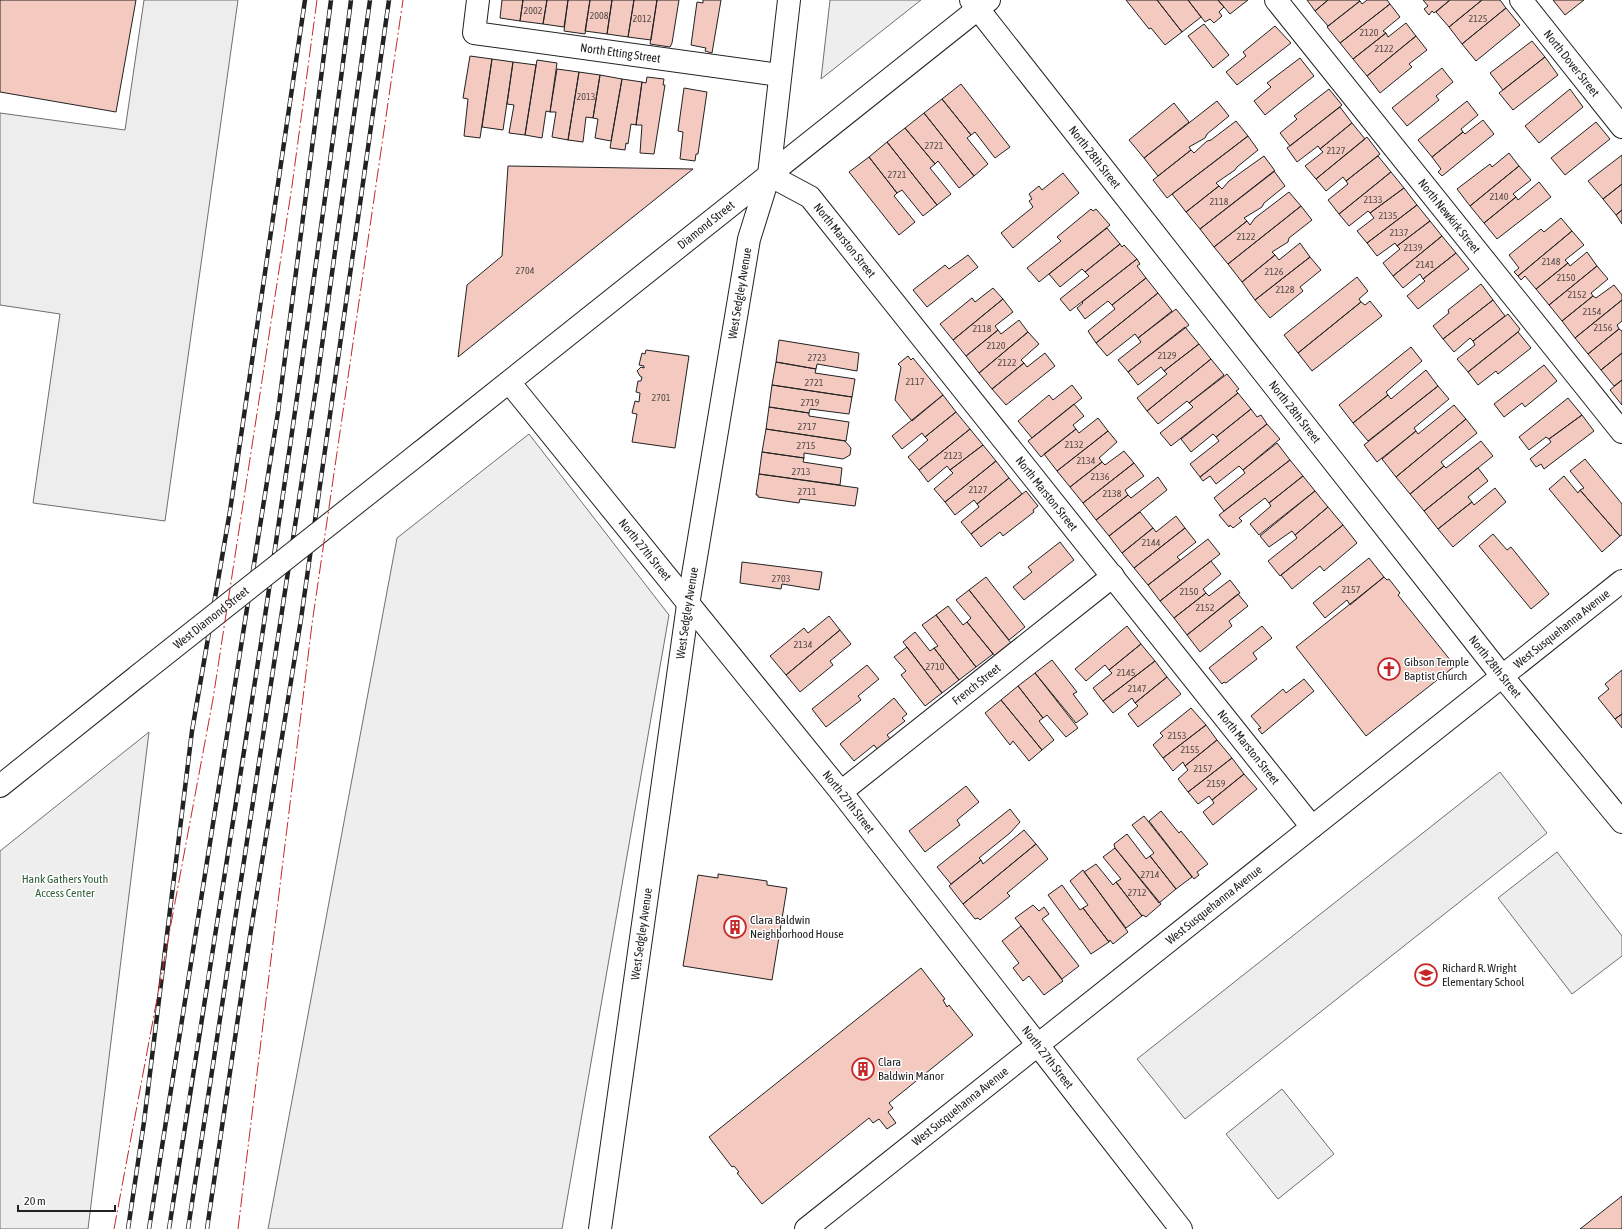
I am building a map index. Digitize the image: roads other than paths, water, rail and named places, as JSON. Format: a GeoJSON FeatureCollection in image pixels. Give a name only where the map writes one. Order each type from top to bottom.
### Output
{"type":"FeatureCollection","features":[{"type":"Feature","properties":{"kind":"street","name":"West Sedgley Avenue"},"geometry":{"type":"LineString","coordinates":[[600,1229],[688,605],[749,239],[770,175],[779,75],[789,0]]}},
{"type":"Feature","properties":{"kind":"street","name":"North Newkirk Street"},"geometry":{"type":"LineString","coordinates":[[1276,0],[1622,432]]}},
{"type":"Feature","properties":{"kind":"street","name":"North Dover Street"},"geometry":{"type":"LineString","coordinates":[[1521,0],[1622,127]]}},
{"type":"Feature","properties":{"kind":"street","name":"Diamond Street"},"geometry":{"type":"LineString","coordinates":[[422,450],[770,175],[979,3]]}},
{"type":"Feature","properties":{"kind":"street","name":"North 28th Street"},"geometry":{"type":"LineString","coordinates":[[979,3],[1502,676],[1622,822]]}},
{"type":"Feature","properties":{"kind":"street","name":"North Etting Street"},"geometry":{"type":"LineString","coordinates":[[477,11],[474,34],[779,75]]}},
{"type":"Feature","properties":{"kind":"street","name":"North Marston Street"},"geometry":{"type":"LineString","coordinates":[[770,175],[810,197],[1312,827]]}},
{"type":"Feature","properties":{"kind":"street","name":"North 27th Street"},"geometry":{"type":"LineString","coordinates":[[509,382],[688,605],[841,792],[1036,1045],[1181,1229]]}},
{"type":"Feature","properties":{"kind":"street","name":"West Diamond Street"},"geometry":{"type":"LineString","coordinates":[[0,786],[422,450]]}},
{"type":"Feature","properties":{"kind":"street","name":"French Street"},"geometry":{"type":"LineString","coordinates":[[841,792],[1113,576]]}},
{"type":"Feature","properties":{"kind":"street","name":"West Susquehanna Avenue"},"geometry":{"type":"LineString","coordinates":[[806,1229],[1622,581]]}},
{"type":"Feature","properties":{"kind":"railway"},"geometry":{"type":"LineString","coordinates":[[128,1229],[144,1122],[192,731],[230,511],[305,0]]}},
{"type":"Feature","properties":{"kind":"railway"},"geometry":{"type":"LineString","coordinates":[[149,1229],[278,412],[331,0]]}},
{"type":"Feature","properties":{"kind":"railway"},"geometry":{"type":"LineString","coordinates":[[169,1229],[273,563],[319,242],[351,0]]}},
{"type":"Feature","properties":{"kind":"railway"},"geometry":{"type":"LineString","coordinates":[[188,1229],[317,381],[370,0]]}},
{"type":"Feature","properties":{"kind":"railway"},"geometry":{"type":"LineString","coordinates":[[207,1229],[250,936],[301,619],[389,0]]}},
{"type":"Feature","properties":{"kind":"place","name":"Gibson Temple Baptist Church"},"geometry":{"type":"Point","coordinates":[1389,669]}},
{"type":"Feature","properties":{"kind":"place","name":"Clara Baldwin Neighborhood House"},"geometry":{"type":"Point","coordinates":[735,927]}},
{"type":"Feature","properties":{"kind":"place","name":"Richard R. Wright Elementary School"},"geometry":{"type":"Point","coordinates":[1426,975]}},
{"type":"Feature","properties":{"kind":"place","name":"Clara Baldwin Manor"},"geometry":{"type":"Point","coordinates":[863,1069]}},
{"type":"Feature","properties":{"kind":"park label","name":"Hank Gathers Youth Access Center"},"geometry":{"type":"Point","coordinates":[65,886]}}]}
